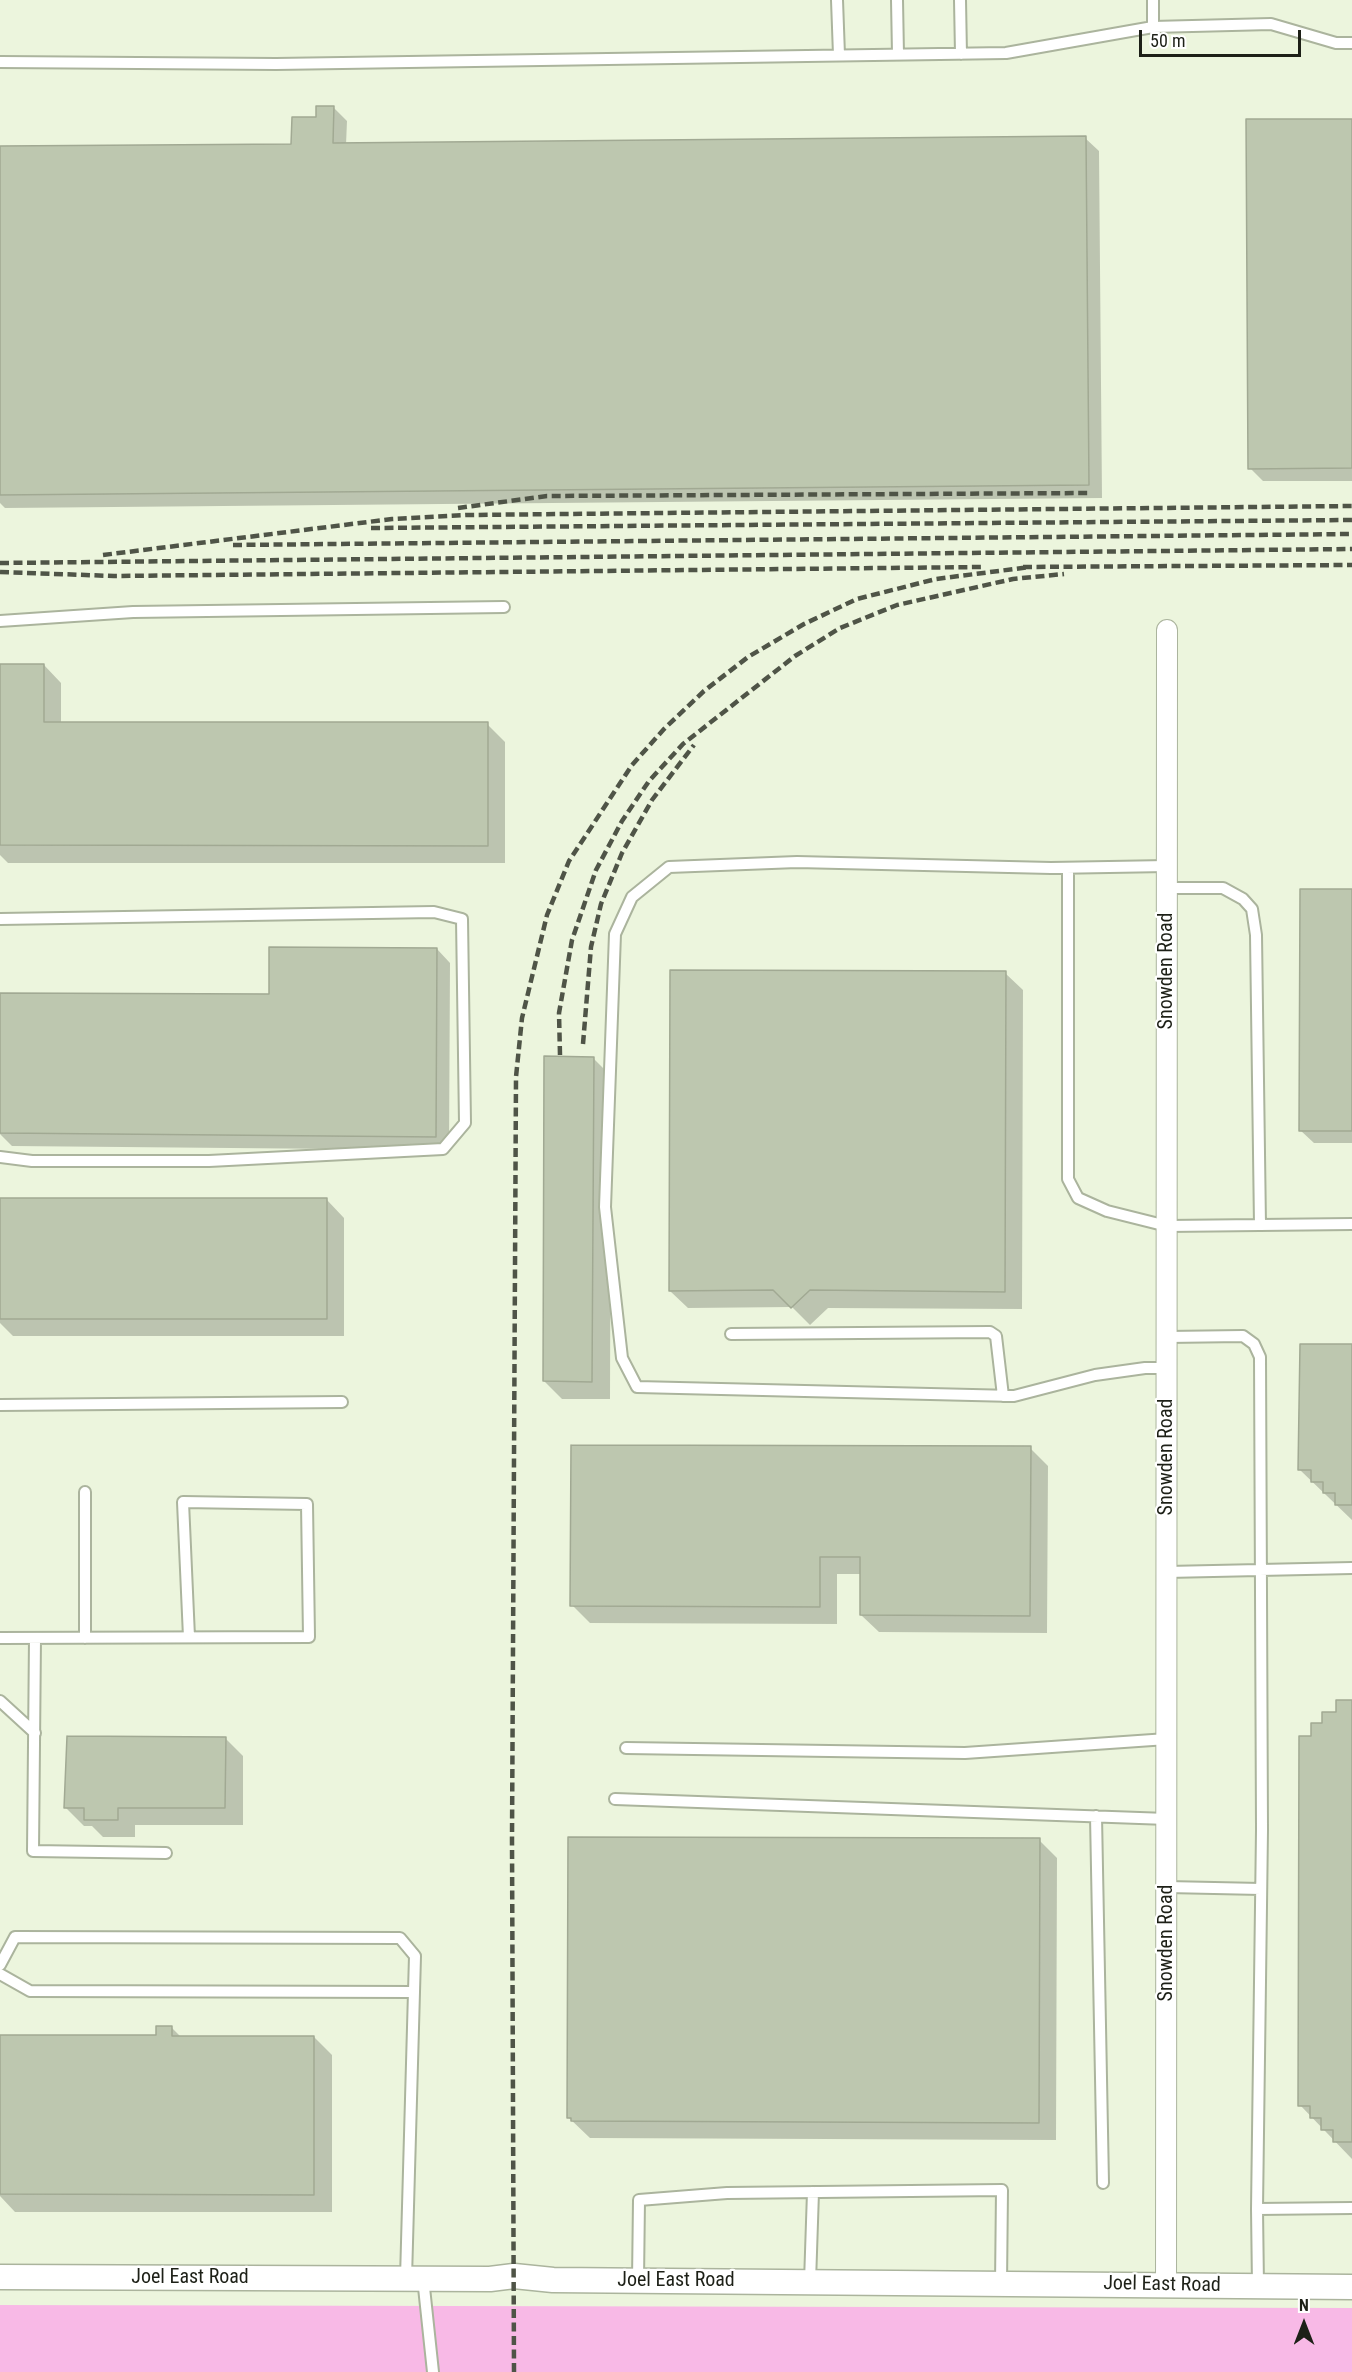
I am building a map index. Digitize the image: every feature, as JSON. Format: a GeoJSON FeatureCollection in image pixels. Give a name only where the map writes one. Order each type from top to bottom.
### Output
{"type":"FeatureCollection","features":[{"type":"Feature","properties":{"kind":"street","name":"Snowden Road"},"geometry":{"type":"LineString","coordinates":[[1166,2285],[1167,630]]}},
{"type":"Feature","properties":{"kind":"street","name":"Joel East Road"},"geometry":{"type":"LineString","coordinates":[[0,2277],[490,2279],[514,2276],[553,2280],[1352,2287]]}},
{"type":"Feature","properties":{"kind":"lane"},"geometry":{"type":"LineString","coordinates":[[837,0],[838,55]]}},
{"type":"Feature","properties":{"kind":"lane"},"geometry":{"type":"LineString","coordinates":[[897,0],[898,54]]}},
{"type":"Feature","properties":{"kind":"lane"},"geometry":{"type":"LineString","coordinates":[[960,0],[961,54]]}},
{"type":"Feature","properties":{"kind":"lane"},"geometry":{"type":"LineString","coordinates":[[1153,0],[1153,27]]}},
{"type":"Feature","properties":{"kind":"lane"},"geometry":{"type":"LineString","coordinates":[[0,62],[276,64],[1006,53],[1153,27],[1271,24],[1336,43],[1352,43]]}},
{"type":"Feature","properties":{"kind":"lane"},"geometry":{"type":"LineString","coordinates":[[0,621],[133,612],[504,607]]}},
{"type":"Feature","properties":{"kind":"lane"},"geometry":{"type":"LineString","coordinates":[[1167,866],[1068,868],[797,862],[669,867],[632,897],[615,934],[605,1207],[622,1358],[637,1387],[1014,1396],[1095,1375],[1145,1368],[1167,1368]]}},
{"type":"Feature","properties":{"kind":"lane"},"geometry":{"type":"LineString","coordinates":[[1068,868],[1068,1179],[1078,1198],[1107,1211],[1167,1226],[1352,1224]]}},
{"type":"Feature","properties":{"kind":"lane"},"geometry":{"type":"LineString","coordinates":[[1167,888],[1222,888],[1243,899],[1252,909],[1256,935],[1260,1225]]}},
{"type":"Feature","properties":{"kind":"lane"},"geometry":{"type":"LineString","coordinates":[[0,919],[434,912],[462,919],[465,1123],[442,1149],[209,1161],[32,1161],[0,1157]]}},
{"type":"Feature","properties":{"kind":"lane"},"geometry":{"type":"LineString","coordinates":[[731,1334],[990,1332],[996,1336],[1003,1396]]}},
{"type":"Feature","properties":{"kind":"lane"},"geometry":{"type":"LineString","coordinates":[[1167,1337],[1243,1336],[1254,1344],[1260,1357],[1261,1889],[1258,2286]]}},
{"type":"Feature","properties":{"kind":"lane"},"geometry":{"type":"LineString","coordinates":[[0,1405],[342,1402]]}},
{"type":"Feature","properties":{"kind":"lane"},"geometry":{"type":"LineString","coordinates":[[85,1492],[85,1638]]}},
{"type":"Feature","properties":{"kind":"lane"},"geometry":{"type":"LineString","coordinates":[[0,1638],[309,1637],[307,1504],[183,1502],[189,1637]]}},
{"type":"Feature","properties":{"kind":"lane"},"geometry":{"type":"LineString","coordinates":[[1167,1572],[1261,1568],[1352,1568]]}},
{"type":"Feature","properties":{"kind":"lane"},"geometry":{"type":"LineString","coordinates":[[35,1638],[33,1851],[166,1853]]}},
{"type":"Feature","properties":{"kind":"lane"},"geometry":{"type":"LineString","coordinates":[[0,1701],[35,1733]]}},
{"type":"Feature","properties":{"kind":"lane"},"geometry":{"type":"LineString","coordinates":[[626,1748],[965,1753],[1167,1739]]}},
{"type":"Feature","properties":{"kind":"lane"},"geometry":{"type":"LineString","coordinates":[[615,1799],[1167,1820]]}},
{"type":"Feature","properties":{"kind":"lane"},"geometry":{"type":"LineString","coordinates":[[1096,1816],[1103,2183]]}},
{"type":"Feature","properties":{"kind":"lane"},"geometry":{"type":"LineString","coordinates":[[1167,1887],[1261,1889]]}},
{"type":"Feature","properties":{"kind":"lane"},"geometry":{"type":"LineString","coordinates":[[0,1965],[15,1937],[400,1938],[415,1956],[414,2278],[433,2372]]}},
{"type":"Feature","properties":{"kind":"lane"},"geometry":{"type":"LineString","coordinates":[[0,1974],[30,1990],[414,1992]]}},
{"type":"Feature","properties":{"kind":"lane"},"geometry":{"type":"LineString","coordinates":[[638,2280],[639,2200],[727,2193],[1002,2190],[1001,2284]]}},
{"type":"Feature","properties":{"kind":"lane"},"geometry":{"type":"LineString","coordinates":[[810,2282],[813,2192]]}},
{"type":"Feature","properties":{"kind":"lane"},"geometry":{"type":"LineString","coordinates":[[1257,2209],[1352,2208]]}},
{"type":"Feature","properties":{"kind":"shaded area"},"geometry":{"type":"Polygon","coordinates":[[[0,2305],[1352,2308],[1352,2372],[0,2372],[0,2305]]]}},
{"type":"Feature","properties":{"kind":"building"},"geometry":{"type":"Polygon","coordinates":[[[316,106],[334,106],[333,143],[1086,136],[1089,485],[0,495],[0,146],[291,144],[292,117],[316,117],[316,106]]]}},
{"type":"Feature","properties":{"kind":"building"},"geometry":{"type":"Polygon","coordinates":[[[1246,119],[1352,119],[1352,468],[1248,469],[1246,119]]]}},
{"type":"Feature","properties":{"kind":"building"},"geometry":{"type":"Polygon","coordinates":[[[0,664],[44,664],[44,722],[488,722],[488,846],[0,845],[0,664]]]}},
{"type":"Feature","properties":{"kind":"building"},"geometry":{"type":"Polygon","coordinates":[[[1300,889],[1352,889],[1352,1131],[1299,1131],[1300,889]]]}},
{"type":"Feature","properties":{"kind":"building"},"geometry":{"type":"Polygon","coordinates":[[[269,947],[437,948],[436,1137],[0,1133],[0,993],[269,994],[269,947]]]}},
{"type":"Feature","properties":{"kind":"building"},"geometry":{"type":"Polygon","coordinates":[[[670,970],[1006,971],[1005,1292],[810,1290],[791,1308],[773,1290],[669,1291],[670,970]]]}},
{"type":"Feature","properties":{"kind":"building"},"geometry":{"type":"Polygon","coordinates":[[[544,1056],[594,1057],[592,1382],[543,1381],[544,1056]]]}},
{"type":"Feature","properties":{"kind":"building"},"geometry":{"type":"Polygon","coordinates":[[[0,1198],[327,1198],[327,1319],[0,1319],[0,1198]]]}},
{"type":"Feature","properties":{"kind":"building"},"geometry":{"type":"Polygon","coordinates":[[[1300,1344],[1352,1344],[1352,1505],[1335,1505],[1335,1493],[1323,1493],[1323,1482],[1311,1482],[1311,1470],[1298,1470],[1300,1344]]]}},
{"type":"Feature","properties":{"kind":"building"},"geometry":{"type":"Polygon","coordinates":[[[571,1445],[1031,1446],[1030,1616],[860,1615],[860,1557],[820,1557],[820,1607],[570,1606],[571,1445]]]}},
{"type":"Feature","properties":{"kind":"building"},"geometry":{"type":"Polygon","coordinates":[[[1336,1700],[1352,1700],[1352,2142],[1333,2142],[1333,2130],[1321,2130],[1321,2118],[1310,2118],[1310,2106],[1298,2106],[1299,1736],[1311,1736],[1311,1723],[1322,1723],[1322,1712],[1336,1712],[1336,1700]]]}},
{"type":"Feature","properties":{"kind":"building"},"geometry":{"type":"Polygon","coordinates":[[[67,1736],[226,1737],[225,1808],[118,1808],[118,1820],[84,1820],[84,1808],[64,1808],[67,1736]]]}},
{"type":"Feature","properties":{"kind":"building"},"geometry":{"type":"Polygon","coordinates":[[[568,1837],[1040,1838],[1039,2123],[571,2121],[571,2118],[567,2118],[568,1837]]]}},
{"type":"Feature","properties":{"kind":"building"},"geometry":{"type":"Polygon","coordinates":[[[156,2026],[172,2026],[172,2036],[314,2036],[314,2195],[0,2194],[0,2035],[156,2035],[156,2026]]]}},
{"type":"Feature","properties":{"kind":"railway"},"geometry":{"type":"LineString","coordinates":[[458,508],[547,496],[1091,493]]}},
{"type":"Feature","properties":{"kind":"railway"},"geometry":{"type":"LineString","coordinates":[[103,555],[392,519],[467,515],[1352,506]]}},
{"type":"Feature","properties":{"kind":"railway"},"geometry":{"type":"LineString","coordinates":[[371,528],[1352,520]]}},
{"type":"Feature","properties":{"kind":"railway"},"geometry":{"type":"LineString","coordinates":[[233,545],[1352,534]]}},
{"type":"Feature","properties":{"kind":"railway"},"geometry":{"type":"LineString","coordinates":[[0,563],[1352,549]]}},
{"type":"Feature","properties":{"kind":"railway"},"geometry":{"type":"LineString","coordinates":[[1023,567],[1352,565]]}},
{"type":"Feature","properties":{"kind":"railway"},"geometry":{"type":"LineString","coordinates":[[0,572],[114,576],[981,567]]}},
{"type":"Feature","properties":{"kind":"railway"},"geometry":{"type":"LineString","coordinates":[[514,2372],[512,1839],[516,1077],[522,1018],[547,915],[569,861],[632,765],[664,729],[704,691],[748,657],[804,624],[857,599],[936,579],[1030,567]]}},
{"type":"Feature","properties":{"kind":"railway"},"geometry":{"type":"LineString","coordinates":[[560,1055],[559,1013],[572,940],[596,870],[622,821],[649,781],[683,744],[795,656],[840,628],[897,605],[1013,579],[1064,574]]}},
{"type":"Feature","properties":{"kind":"railway"},"geometry":{"type":"LineString","coordinates":[[583,1044],[591,947],[601,904],[622,853],[652,800],[694,745]]}}]}
